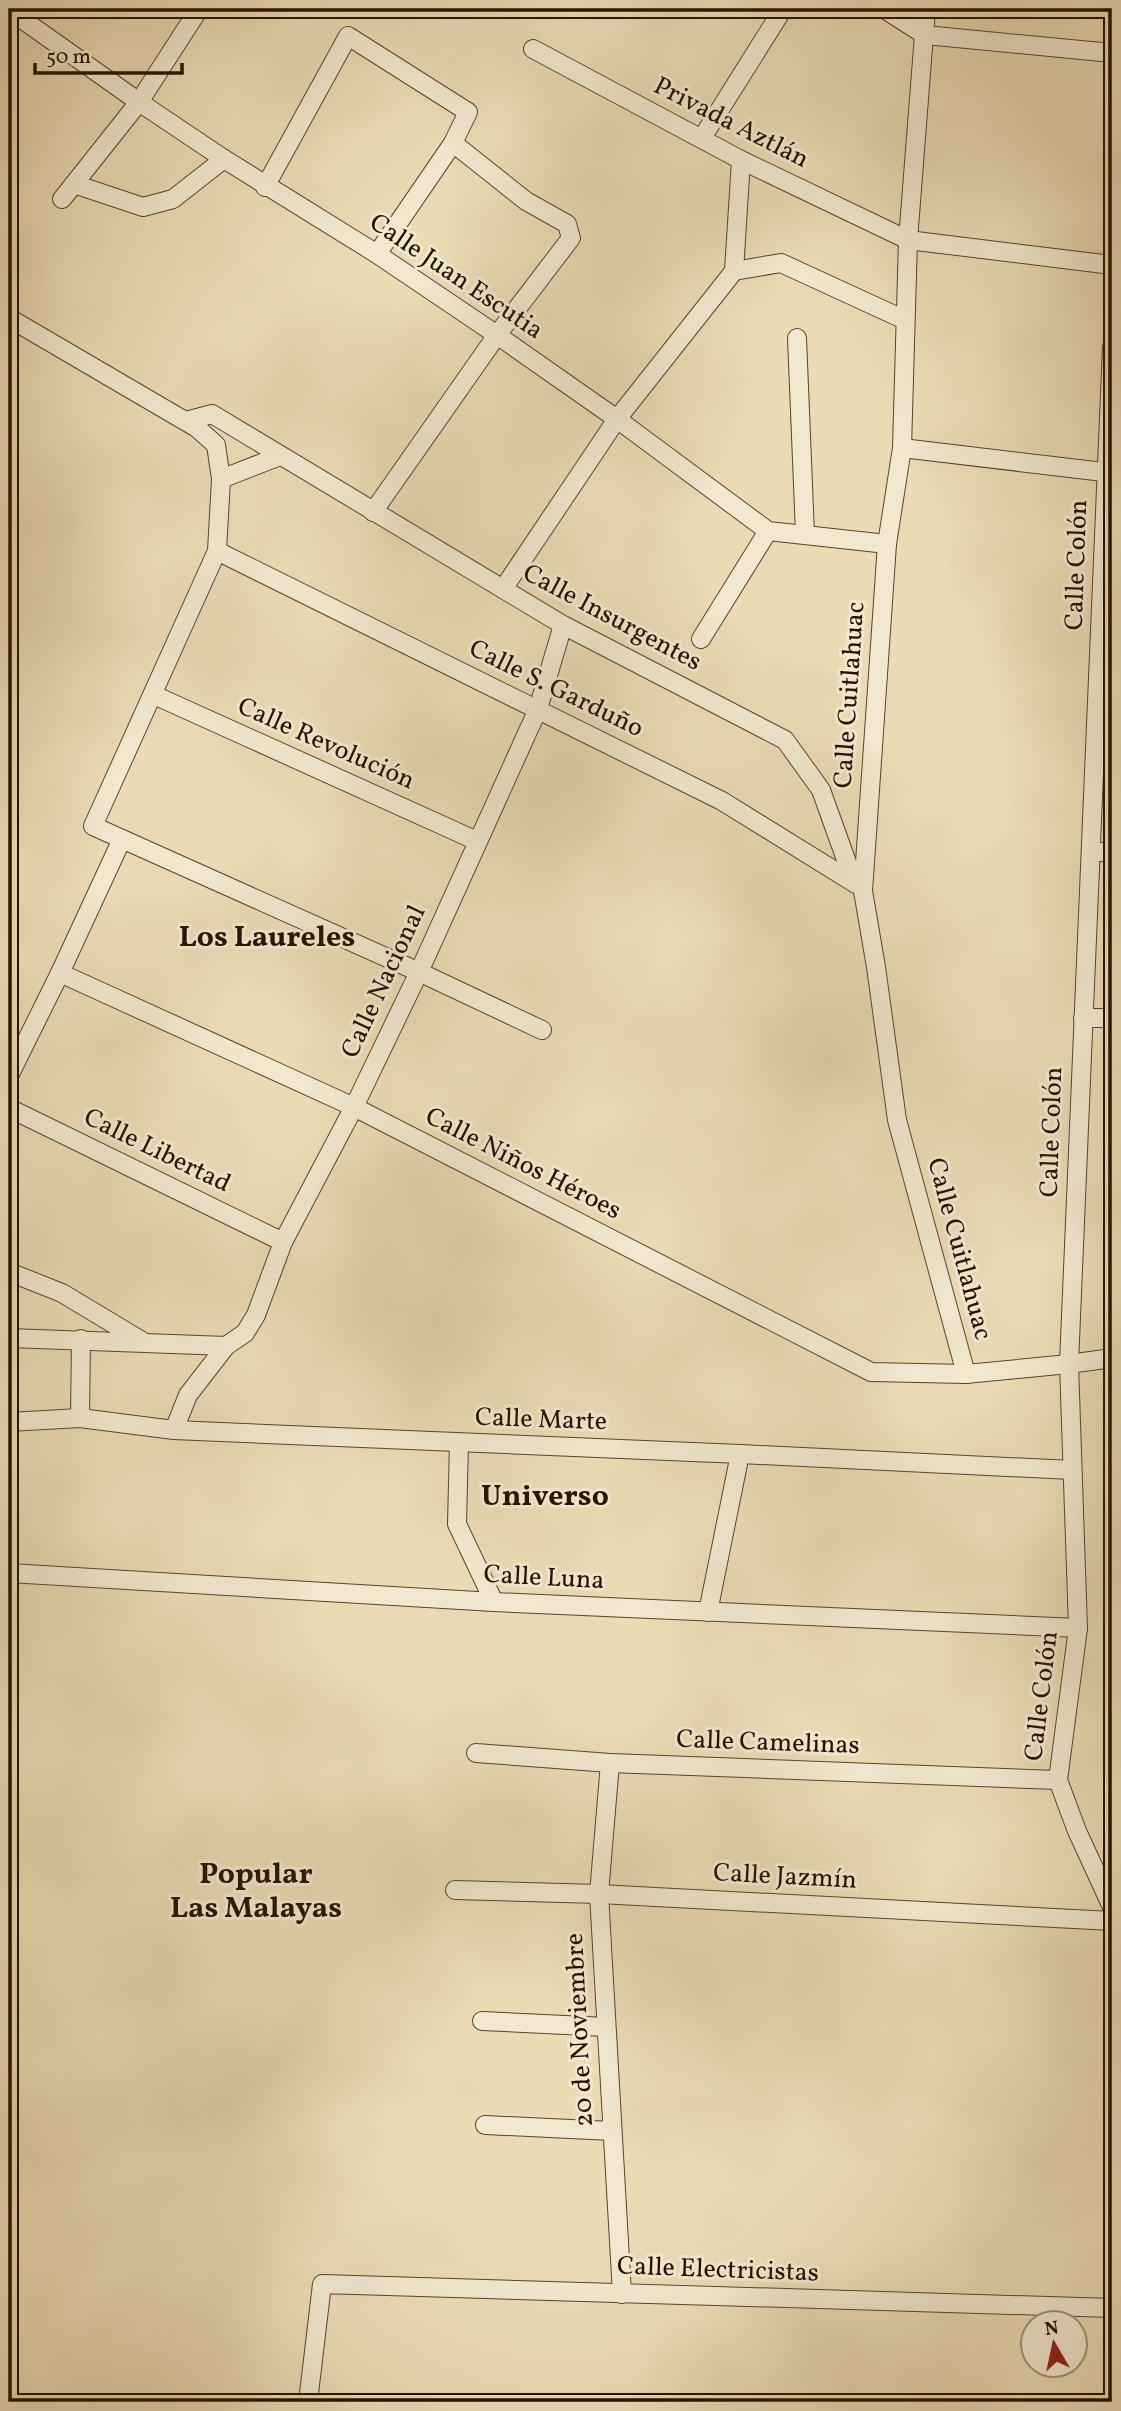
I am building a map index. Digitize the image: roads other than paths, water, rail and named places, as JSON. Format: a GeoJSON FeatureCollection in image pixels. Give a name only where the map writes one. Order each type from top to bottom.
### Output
{"type":"FeatureCollection","features":[{"type":"Feature","properties":{"kind":"street"},"geometry":{"type":"LineString","coordinates":[[62,198],[139,102],[199,9]]}},
{"type":"Feature","properties":{"kind":"street"},"geometry":{"type":"LineString","coordinates":[[702,138],[783,9]]}},
{"type":"Feature","properties":{"kind":"street"},"geometry":{"type":"LineString","coordinates":[[884,9],[925,35],[1112,53]]}},
{"type":"Feature","properties":{"kind":"street","name":"Calle Cuitlahuac"},"geometry":{"type":"LineString","coordinates":[[926,9],[908,240],[902,448],[887,544],[859,886],[876,967],[897,1120],[966,1374]]}},
{"type":"Feature","properties":{"kind":"street","name":"Calle Juan Escutia"},"geometry":{"type":"LineString","coordinates":[[14,15],[265,187],[377,254],[497,335],[617,419],[768,531]]}},
{"type":"Feature","properties":{"kind":"street"},"geometry":{"type":"LineString","coordinates":[[265,187],[348,37],[468,112],[453,143],[377,254]]}},
{"type":"Feature","properties":{"kind":"street","name":"Privada Aztlán"},"geometry":{"type":"LineString","coordinates":[[533,49],[741,160],[908,240],[1112,265]]}},
{"type":"Feature","properties":{"kind":"street"},"geometry":{"type":"LineString","coordinates":[[373,512],[497,335],[571,238],[567,224],[526,201],[453,143]]}},
{"type":"Feature","properties":{"kind":"street"},"geometry":{"type":"LineString","coordinates":[[74,184],[143,207],[173,199],[224,159]]}},
{"type":"Feature","properties":{"kind":"street"},"geometry":{"type":"LineString","coordinates":[[503,589],[617,419],[734,271],[741,160]]}},
{"type":"Feature","properties":{"kind":"street"},"geometry":{"type":"LineString","coordinates":[[734,271],[781,263],[905,320]]}},
{"type":"Feature","properties":{"kind":"street"},"geometry":{"type":"LineString","coordinates":[[9,318],[186,421],[216,445],[221,479],[217,551],[93,826],[542,1030]]}},
{"type":"Feature","properties":{"kind":"street"},"geometry":{"type":"LineString","coordinates":[[797,338],[805,534]]}},
{"type":"Feature","properties":{"kind":"street","name":"Calle Colón"},"geometry":{"type":"LineString","coordinates":[[1112,347],[1110,473],[1069,1364],[1078,1628],[1058,1780],[1077,1831],[1112,1907]]}},
{"type":"Feature","properties":{"kind":"street","name":"Calle Insurgentes"},"geometry":{"type":"LineString","coordinates":[[186,421],[212,414],[563,625],[785,740],[821,790],[859,886]]}},
{"type":"Feature","properties":{"kind":"street"},"geometry":{"type":"LineString","coordinates":[[902,448],[1110,473]]}},
{"type":"Feature","properties":{"kind":"street"},"geometry":{"type":"LineString","coordinates":[[221,479],[280,456]]}},
{"type":"Feature","properties":{"kind":"street"},"geometry":{"type":"LineString","coordinates":[[701,639],[768,531],[887,544]]}},
{"type":"Feature","properties":{"kind":"street","name":"Calle S. Garduño"},"geometry":{"type":"LineString","coordinates":[[217,551],[722,801],[859,886]]}},
{"type":"Feature","properties":{"kind":"street","name":"Calle Nacional"},"geometry":{"type":"LineString","coordinates":[[174,1430],[188,1395],[226,1346],[245,1333],[256,1315],[282,1242],[354,1107],[419,972],[538,709],[563,625]]}},
{"type":"Feature","properties":{"kind":"street","name":"Calle Revolución"},"geometry":{"type":"LineString","coordinates":[[154,695],[477,841]]}},
{"type":"Feature","properties":{"kind":"street"},"geometry":{"type":"LineString","coordinates":[[9,1076],[122,839]]}},
{"type":"Feature","properties":{"kind":"street"},"geometry":{"type":"LineString","coordinates":[[1091,852],[1112,852]]}},
{"type":"Feature","properties":{"kind":"street","name":"Calle Niños Héroes"},"geometry":{"type":"LineString","coordinates":[[60,973],[354,1107],[871,1372],[966,1374],[1112,1358]]}},
{"type":"Feature","properties":{"kind":"street"},"geometry":{"type":"LineString","coordinates":[[1083,1018],[1112,1018]]}},
{"type":"Feature","properties":{"kind":"street","name":"Calle Libertad"},"geometry":{"type":"LineString","coordinates":[[9,1108],[282,1242]]}},
{"type":"Feature","properties":{"kind":"street"},"geometry":{"type":"LineString","coordinates":[[9,1272],[62,1293],[143,1342]]}},
{"type":"Feature","properties":{"kind":"street"},"geometry":{"type":"LineString","coordinates":[[9,1338],[226,1346]]}},
{"type":"Feature","properties":{"kind":"street"},"geometry":{"type":"LineString","coordinates":[[80,1418],[81,1339]]}},
{"type":"Feature","properties":{"kind":"street","name":"Calle Marte"},"geometry":{"type":"LineString","coordinates":[[9,1422],[80,1418],[174,1430],[1072,1470]]}},
{"type":"Feature","properties":{"kind":"street"},"geometry":{"type":"LineString","coordinates":[[459,1443],[457,1524],[494,1602]]}},
{"type":"Feature","properties":{"kind":"street"},"geometry":{"type":"LineString","coordinates":[[708,1612],[740,1454]]}},
{"type":"Feature","properties":{"kind":"street","name":"Calle Luna"},"geometry":{"type":"LineString","coordinates":[[9,1573],[494,1602],[1078,1628]]}},
{"type":"Feature","properties":{"kind":"street","name":"Calle Camelinas"},"geometry":{"type":"LineString","coordinates":[[476,1753],[610,1763],[1058,1780]]}},
{"type":"Feature","properties":{"kind":"street","name":"20 de Noviembre"},"geometry":{"type":"LineString","coordinates":[[610,1763],[598,1894],[622,2294]]}},
{"type":"Feature","properties":{"kind":"street","name":"Calle Jazmín"},"geometry":{"type":"LineString","coordinates":[[455,1890],[598,1894],[1112,1921]]}},
{"type":"Feature","properties":{"kind":"street"},"geometry":{"type":"LineString","coordinates":[[482,2021],[606,2027]]}},
{"type":"Feature","properties":{"kind":"street"},"geometry":{"type":"LineString","coordinates":[[485,2125],[612,2131]]}},
{"type":"Feature","properties":{"kind":"street","name":"Calle Electricistas"},"geometry":{"type":"LineString","coordinates":[[307,2402],[322,2284],[1112,2308]]}},
{"type":"Feature","properties":{"kind":"district","name":"Los Laureles"},"geometry":{"type":"Point","coordinates":[267,938]}},
{"type":"Feature","properties":{"kind":"district","name":"Universo"},"geometry":{"type":"Point","coordinates":[545,1497]}},
{"type":"Feature","properties":{"kind":"district","name":"Popular Las Malayas"},"geometry":{"type":"Point","coordinates":[256,1892]}}]}
